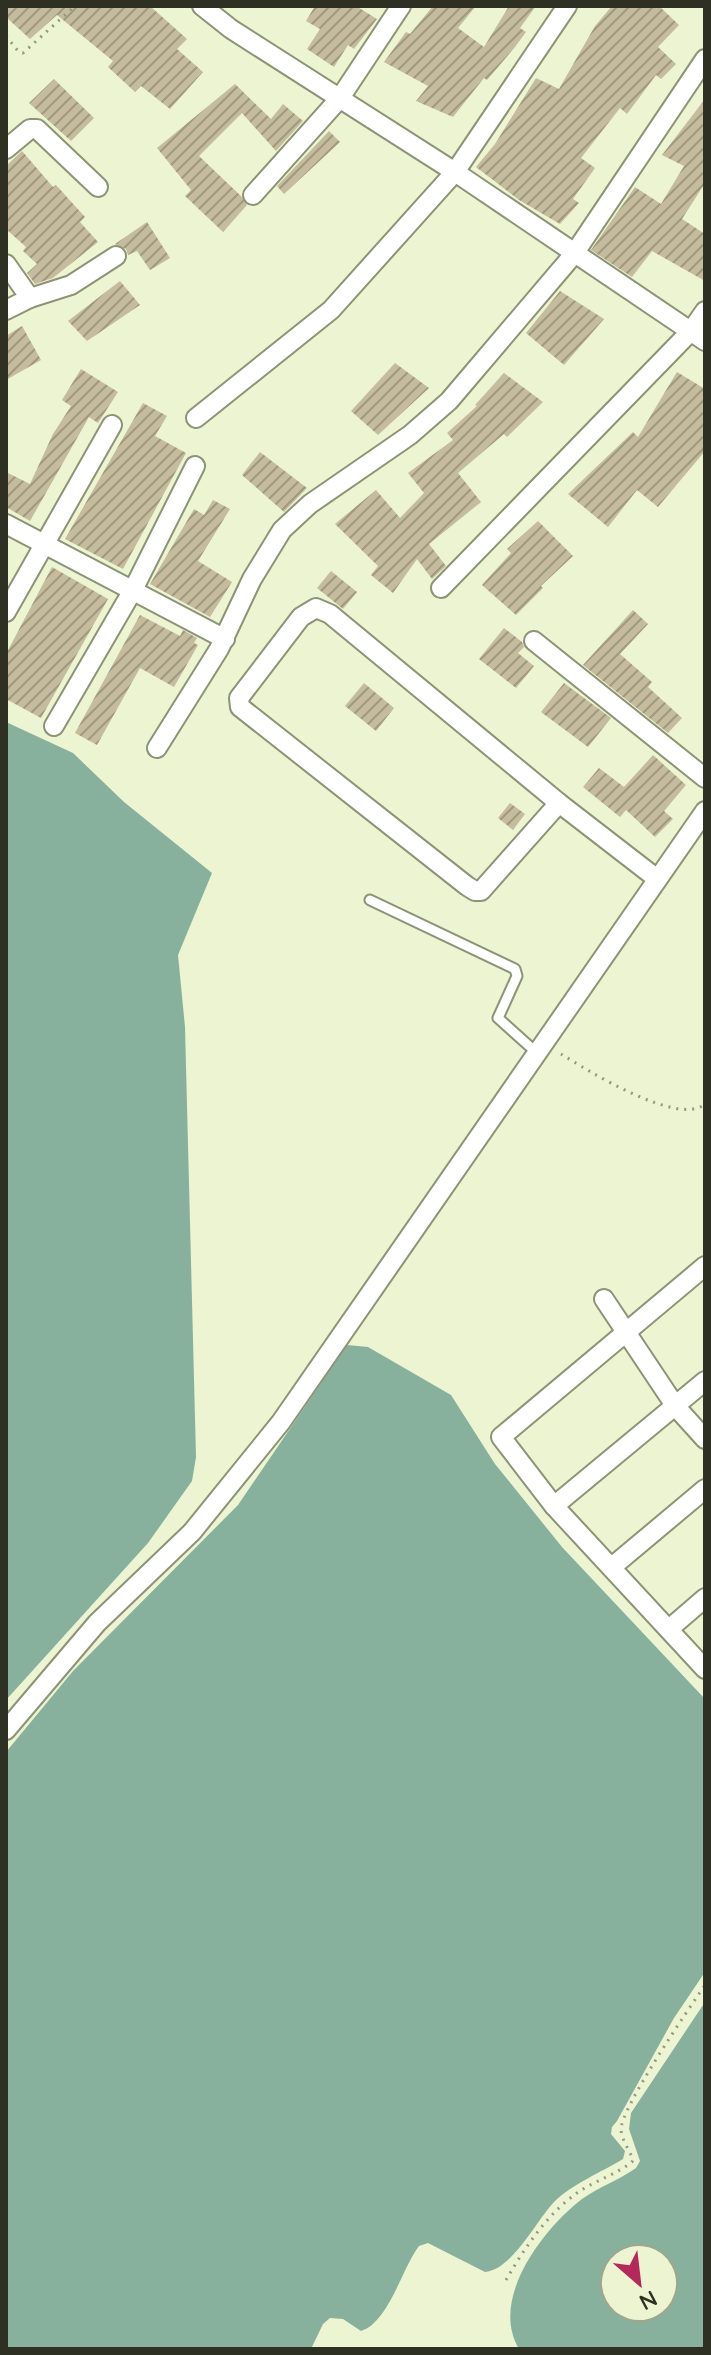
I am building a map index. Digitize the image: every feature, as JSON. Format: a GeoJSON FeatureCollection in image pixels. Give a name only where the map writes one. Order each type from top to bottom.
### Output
{"type":"FeatureCollection","features":[{"type":"Feature","properties":{"kind":"street"},"geometry":{"type":"LineString","coordinates":[[202,6],[225,14],[340,98],[698,336]]}},
{"type":"Feature","properties":{"kind":"street"},"geometry":{"type":"LineString","coordinates":[[253,195],[340,98],[401,6]]}},
{"type":"Feature","properties":{"kind":"street"},"geometry":{"type":"LineString","coordinates":[[196,418],[331,310],[455,172],[567,6]]}},
{"type":"Feature","properties":{"kind":"street"},"geometry":{"type":"LineString","coordinates":[[157,748],[225,639],[252,579],[282,530],[310,504],[434,416],[574,254],[705,59]]}},
{"type":"Feature","properties":{"kind":"street"},"geometry":{"type":"LineString","coordinates":[[6,149],[30,129],[37,129],[98,187]]}},
{"type":"Feature","properties":{"kind":"street"},"geometry":{"type":"LineString","coordinates":[[6,310],[30,298],[71,285],[116,256]]}},
{"type":"Feature","properties":{"kind":"street"},"geometry":{"type":"LineString","coordinates":[[6,264],[30,298]]}},
{"type":"Feature","properties":{"kind":"street"},"geometry":{"type":"LineString","coordinates":[[441,588],[698,336],[705,311]]}},
{"type":"Feature","properties":{"kind":"street"},"geometry":{"type":"LineString","coordinates":[[6,612],[112,425]]}},
{"type":"Feature","properties":{"kind":"street"},"geometry":{"type":"LineString","coordinates":[[54,726],[133,590],[195,466]]}},
{"type":"Feature","properties":{"kind":"street"},"geometry":{"type":"LineString","coordinates":[[6,524],[225,639]]}},
{"type":"Feature","properties":{"kind":"street"},"geometry":{"type":"LineString","coordinates":[[559,803],[490,882],[481,891],[475,891],[240,707],[238,701],[301,617],[316,608],[321,609],[656,878]]}},
{"type":"Feature","properties":{"kind":"street"},"geometry":{"type":"LineString","coordinates":[[534,641],[705,778]]}},
{"type":"Feature","properties":{"kind":"street"},"geometry":{"type":"LineString","coordinates":[[6,1730],[97,1623],[192,1532],[281,1422],[705,811]]}},
{"type":"Feature","properties":{"kind":"street"},"geometry":{"type":"LineString","coordinates":[[705,1266],[501,1437],[554,1506],[613,1566],[705,1669]]}},
{"type":"Feature","properties":{"kind":"street"},"geometry":{"type":"LineString","coordinates":[[604,1299],[676,1407],[705,1439]]}},
{"type":"Feature","properties":{"kind":"street"},"geometry":{"type":"LineString","coordinates":[[554,1506],[705,1381]]}},
{"type":"Feature","properties":{"kind":"street"},"geometry":{"type":"LineString","coordinates":[[613,1566],[705,1489]]}},
{"type":"Feature","properties":{"kind":"street"},"geometry":{"type":"LineString","coordinates":[[669,1629],[705,1598]]}},
{"type":"Feature","properties":{"kind":"lane"},"geometry":{"type":"LineString","coordinates":[[370,900],[515,969],[517,976],[498,1018],[540,1049]]}},
{"type":"Feature","properties":{"kind":"path"},"geometry":{"type":"LineString","coordinates":[[6,36],[23,53],[75,6]]}},
{"type":"Feature","properties":{"kind":"path"},"geometry":{"type":"LineString","coordinates":[[540,1049],[610,1084],[651,1100],[686,1110],[701,1108],[705,1104]]}},
{"type":"Feature","properties":{"kind":"path"},"geometry":{"type":"LineString","coordinates":[[506,2280],[549,2219],[568,2200],[632,2162],[623,2137],[623,2121],[644,2081],[705,1985]]}},
{"type":"Feature","properties":{"kind":"shaded area"},"geometry":{"type":"Polygon","coordinates":[[[6,722],[73,753],[124,802],[212,873],[178,955],[185,1027],[196,1457],[192,1481],[148,1543],[6,1700],[6,722]]]}},
{"type":"Feature","properties":{"kind":"shaded area"},"geometry":{"type":"Polygon","coordinates":[[[347,1345],[368,1347],[451,1395],[495,1464],[562,1547],[705,1699],[705,1972],[674,2018],[612,2127],[611,2134],[625,2151],[623,2159],[578,2184],[554,2202],[514,2254],[495,2269],[485,2272],[428,2243],[419,2246],[387,2306],[371,2326],[361,2331],[343,2319],[330,2318],[323,2324],[311,2349],[6,2349],[6,1752],[73,1671],[238,1505],[347,1345]]]}},
{"type":"Feature","properties":{"kind":"shaded area"},"geometry":{"type":"Polygon","coordinates":[[[705,2002],[705,2349],[519,2349],[511,2329],[511,2309],[515,2287],[525,2266],[551,2228],[567,2212],[582,2199],[636,2168],[640,2161],[629,2129],[631,2113],[705,2002]]]}},
{"type":"Feature","properties":{"kind":"building"},"geometry":{"type":"Polygon","coordinates":[[[6,6],[150,6],[187,39],[177,49],[203,72],[170,109],[141,86],[135,92],[108,67],[113,61],[57,15],[30,39],[6,17],[6,6]]]}},
{"type":"Feature","properties":{"kind":"building"},"geometry":{"type":"Polygon","coordinates":[[[315,6],[356,6],[377,19],[354,49],[348,45],[334,67],[307,49],[320,29],[306,21],[315,6]]]}},
{"type":"Feature","properties":{"kind":"building"},"geometry":{"type":"Polygon","coordinates":[[[433,6],[476,6],[458,28],[484,47],[509,6],[536,6],[520,28],[526,32],[515,47],[487,80],[484,78],[453,117],[416,101],[428,86],[384,62],[406,32],[410,34],[433,6]]]}},
{"type":"Feature","properties":{"kind":"building"},"geometry":{"type":"Polygon","coordinates":[[[612,6],[659,6],[679,25],[658,47],[676,64],[661,79],[656,75],[627,114],[620,108],[581,158],[595,168],[573,199],[579,203],[560,224],[519,200],[476,167],[495,144],[536,78],[559,89],[595,26],[612,6]]]}},
{"type":"Feature","properties":{"kind":"building"},"geometry":{"type":"Polygon","coordinates":[[[54,79],[94,118],[71,141],[29,103],[54,79]]]}},
{"type":"Feature","properties":{"kind":"building"},"geometry":{"type":"Polygon","coordinates":[[[235,84],[271,119],[283,104],[303,121],[276,151],[242,113],[199,156],[247,205],[223,232],[185,196],[191,190],[157,148],[235,84]]]}},
{"type":"Feature","properties":{"kind":"building"},"geometry":{"type":"Polygon","coordinates":[[[705,99],[705,183],[682,219],[705,234],[705,281],[652,251],[632,277],[591,250],[635,187],[661,204],[684,166],[662,155],[705,99]]]}},
{"type":"Feature","properties":{"kind":"building"},"geometry":{"type":"Polygon","coordinates":[[[329,131],[340,142],[284,194],[277,186],[329,131]]]}},
{"type":"Feature","properties":{"kind":"building"},"geometry":{"type":"Polygon","coordinates":[[[22,151],[53,187],[56,185],[85,217],[80,222],[98,242],[53,278],[35,284],[27,273],[37,264],[23,251],[26,247],[6,229],[6,166],[22,151]]]}},
{"type":"Feature","properties":{"kind":"building"},"geometry":{"type":"Polygon","coordinates":[[[147,222],[170,258],[150,270],[137,251],[128,255],[126,249],[115,244],[147,222]]]}},
{"type":"Feature","properties":{"kind":"building"},"geometry":{"type":"Polygon","coordinates":[[[120,281],[140,305],[87,341],[68,321],[120,281]]]}},
{"type":"Feature","properties":{"kind":"building"},"geometry":{"type":"Polygon","coordinates":[[[560,291],[604,319],[564,365],[526,333],[560,291]]]}},
{"type":"Feature","properties":{"kind":"building"},"geometry":{"type":"Polygon","coordinates":[[[22,326],[41,360],[6,380],[6,336],[22,326]]]}},
{"type":"Feature","properties":{"kind":"building"},"geometry":{"type":"Polygon","coordinates":[[[395,363],[429,388],[378,435],[351,411],[395,363]]]}},
{"type":"Feature","properties":{"kind":"building"},"geometry":{"type":"Polygon","coordinates":[[[81,369],[118,392],[98,423],[89,417],[30,521],[6,507],[6,472],[30,484],[53,434],[71,406],[62,400],[81,369]]]}},
{"type":"Feature","properties":{"kind":"building"},"geometry":{"type":"Polygon","coordinates":[[[677,372],[705,389],[705,451],[658,507],[637,490],[608,527],[568,494],[633,432],[638,437],[677,372]]]}},
{"type":"Feature","properties":{"kind":"building"},"geometry":{"type":"Polygon","coordinates":[[[504,373],[543,402],[507,437],[504,434],[458,473],[481,502],[429,544],[446,566],[432,579],[417,559],[393,593],[371,575],[378,566],[335,524],[376,490],[400,518],[424,493],[408,473],[453,440],[447,433],[477,406],[504,373]]]}},
{"type":"Feature","properties":{"kind":"building"},"geometry":{"type":"Polygon","coordinates":[[[143,403],[167,416],[155,436],[186,453],[123,569],[65,539],[143,403]]]}},
{"type":"Feature","properties":{"kind":"building"},"geometry":{"type":"Polygon","coordinates":[[[260,452],[307,488],[284,512],[242,475],[260,452]]]}},
{"type":"Feature","properties":{"kind":"building"},"geometry":{"type":"Polygon","coordinates":[[[213,500],[230,509],[198,561],[232,582],[210,617],[150,584],[194,509],[204,515],[213,500]]]}},
{"type":"Feature","properties":{"kind":"building"},"geometry":{"type":"Polygon","coordinates":[[[538,521],[573,556],[516,615],[482,585],[511,553],[507,549],[538,521]]]}},
{"type":"Feature","properties":{"kind":"building"},"geometry":{"type":"Polygon","coordinates":[[[52,567],[108,599],[41,718],[6,699],[6,654],[52,567]]]}},
{"type":"Feature","properties":{"kind":"building"},"geometry":{"type":"Polygon","coordinates":[[[331,571],[357,592],[343,609],[317,588],[331,571]]]}},
{"type":"Feature","properties":{"kind":"building"},"geometry":{"type":"Polygon","coordinates":[[[633,610],[648,624],[620,654],[652,682],[648,687],[682,718],[668,733],[583,665],[633,610]]]}},
{"type":"Feature","properties":{"kind":"building"},"geometry":{"type":"Polygon","coordinates":[[[140,615],[180,636],[183,630],[197,638],[194,643],[198,645],[174,687],[140,668],[97,745],[75,733],[140,615]]]}},
{"type":"Feature","properties":{"kind":"building"},"geometry":{"type":"Polygon","coordinates":[[[504,628],[522,642],[524,647],[518,653],[534,666],[516,688],[479,659],[504,628]]]}},
{"type":"Feature","properties":{"kind":"building"},"geometry":{"type":"Polygon","coordinates":[[[364,683],[394,708],[376,731],[345,706],[364,683]]]}},
{"type":"Feature","properties":{"kind":"building"},"geometry":{"type":"Polygon","coordinates":[[[564,683],[611,718],[588,747],[541,712],[564,683]]]}},
{"type":"Feature","properties":{"kind":"building"},"geometry":{"type":"Polygon","coordinates":[[[653,755],[686,785],[664,811],[673,819],[655,837],[626,810],[620,817],[583,787],[599,768],[624,787],[653,755]]]}},
{"type":"Feature","properties":{"kind":"building"},"geometry":{"type":"Polygon","coordinates":[[[510,803],[525,814],[513,830],[498,818],[510,803]]]}}]}
